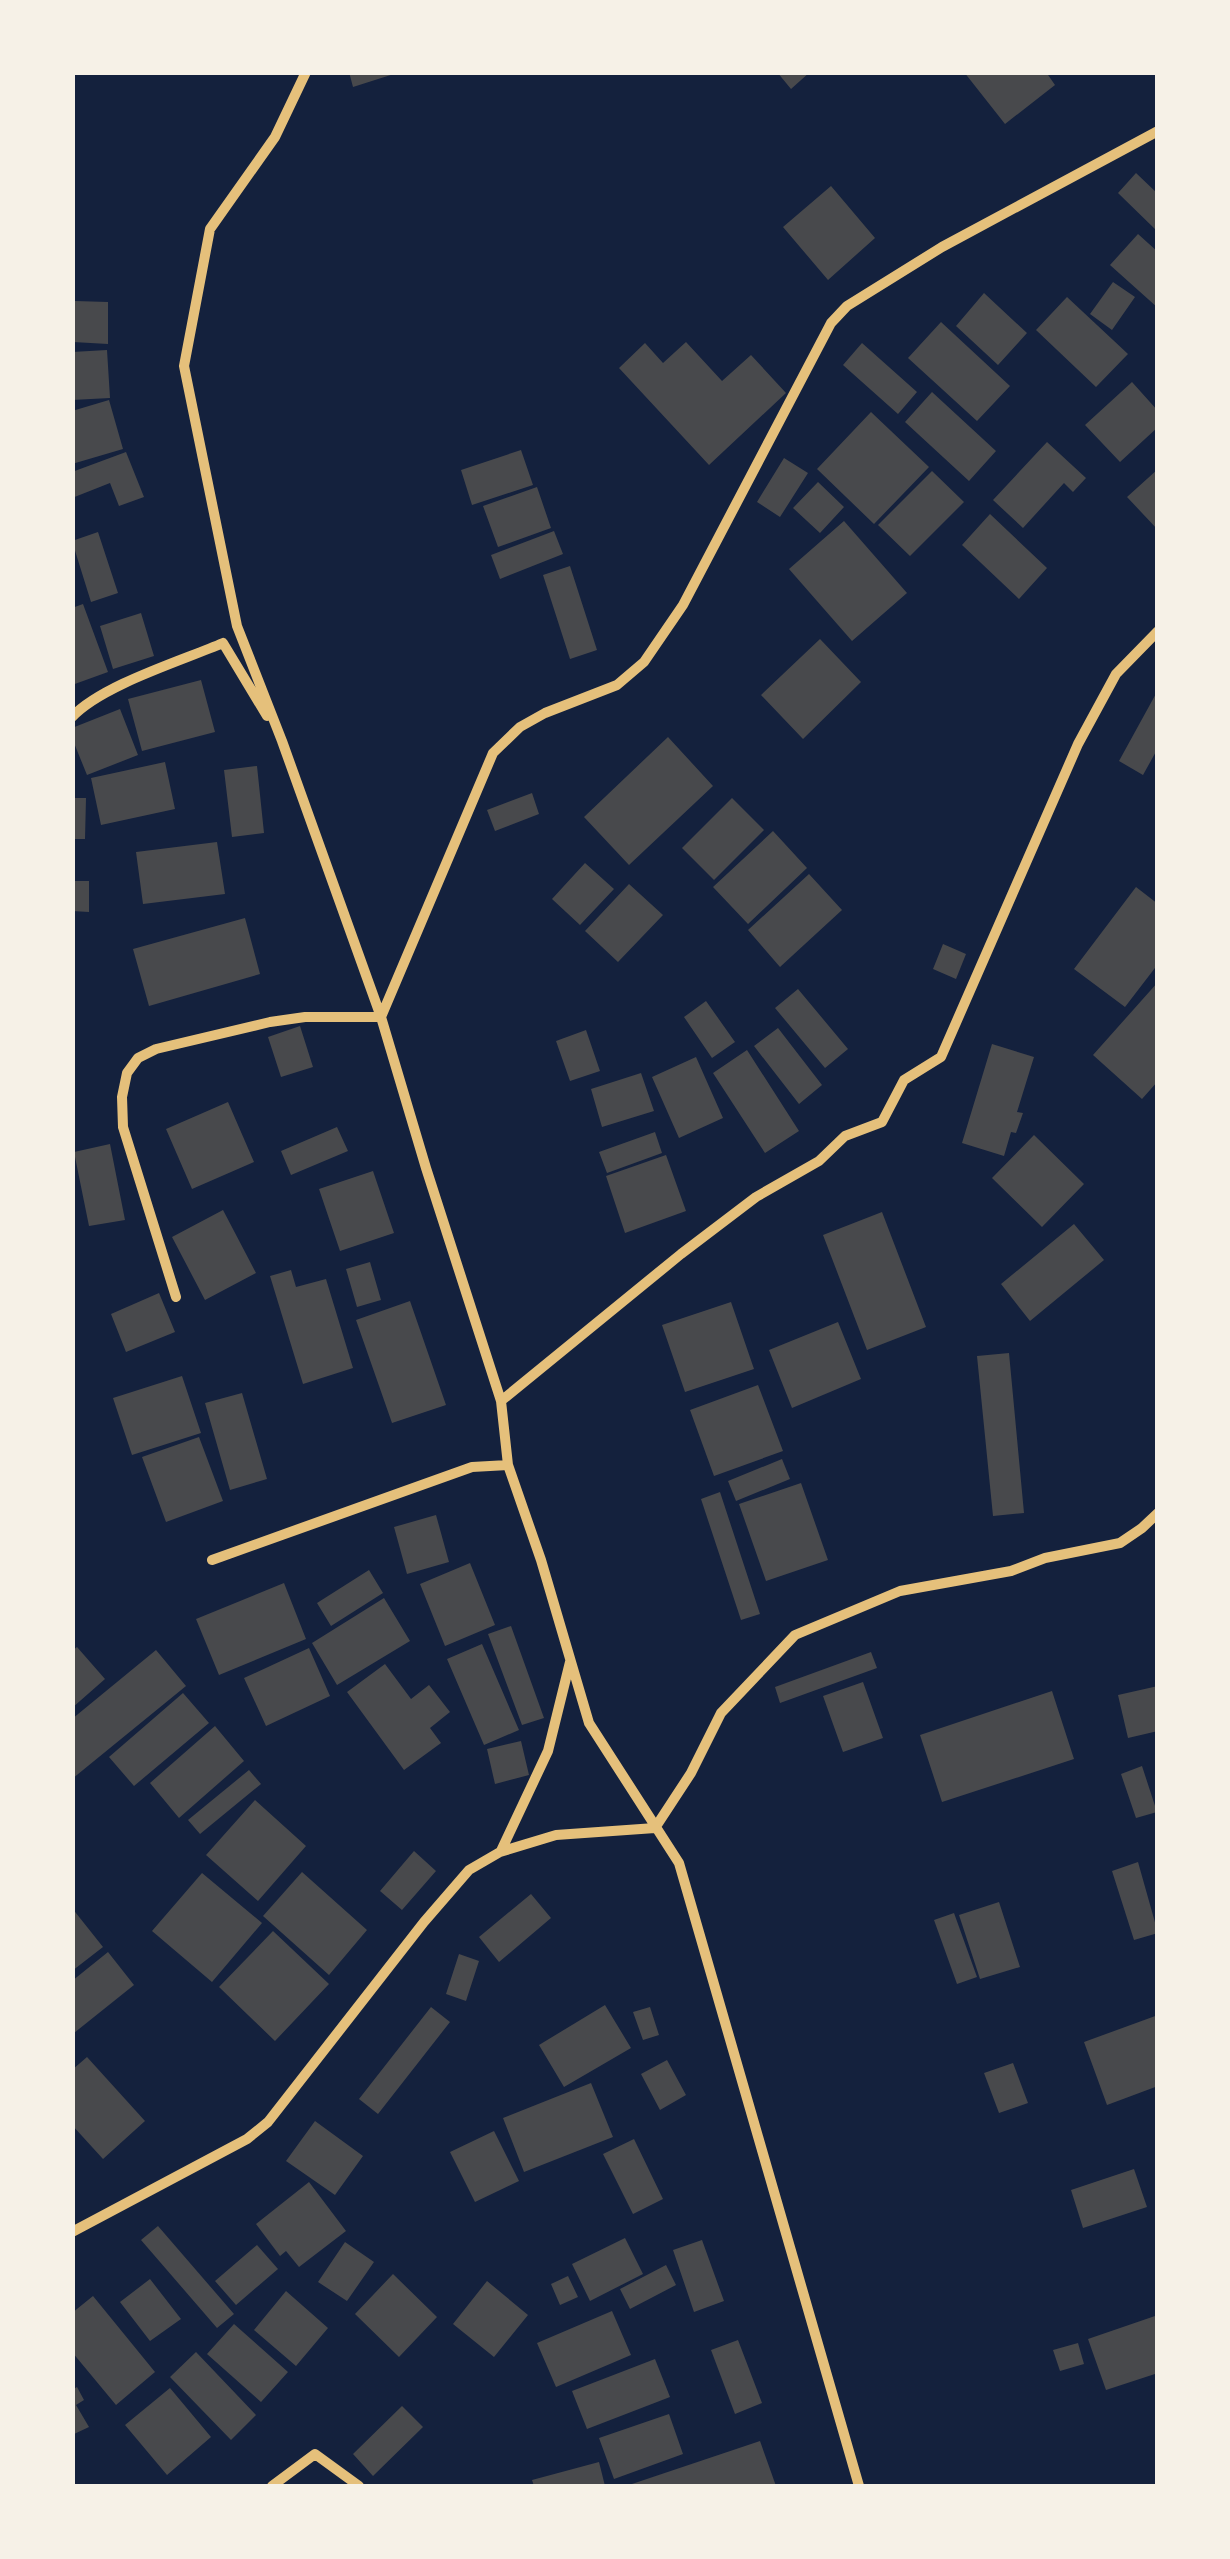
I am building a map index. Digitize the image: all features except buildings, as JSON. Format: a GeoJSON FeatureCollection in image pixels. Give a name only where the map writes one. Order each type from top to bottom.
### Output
{"type":"FeatureCollection","features":[{"type":"Feature","properties":{"kind":"street"},"geometry":{"type":"LineString","coordinates":[[306,72],[275,136],[210,229],[184,366],[237,626],[382,1017],[500,1401],[508,1466],[541,1560],[589,1724],[679,1863],[859,2486]]}},
{"type":"Feature","properties":{"kind":"street"},"geometry":{"type":"LineString","coordinates":[[382,1017],[493,753],[520,727],[616,685],[644,662],[683,605],[831,323],[847,306],[942,247],[1158,131]]}},
{"type":"Feature","properties":{"kind":"street"},"geometry":{"type":"LineString","coordinates":[[500,1401],[756,1197],[818,1160],[845,1136],[882,1122],[904,1080],[941,1057],[1078,744],[1116,674],[1158,631]]}},
{"type":"Feature","properties":{"kind":"street"},"geometry":{"type":"LineString","coordinates":[[72,717],[86,702],[224,643],[282,741]]}},
{"type":"Feature","properties":{"kind":"street"},"geometry":{"type":"LineString","coordinates":[[176,1297],[123,1127],[126,1073],[138,1058],[156,1049],[270,1022],[305,1017],[382,1017]]}},
{"type":"Feature","properties":{"kind":"street"},"geometry":{"type":"LineString","coordinates":[[212,1560],[472,1467],[508,1466]]}},
{"type":"Feature","properties":{"kind":"street"},"geometry":{"type":"LineString","coordinates":[[655,1828],[691,1773],[720,1712],[796,1636],[900,1591],[1011,1572],[1045,1558],[1120,1543],[1158,1513]]}},
{"type":"Feature","properties":{"kind":"street"},"geometry":{"type":"LineString","coordinates":[[500,1852],[548,1750],[570,1660]]}},
{"type":"Feature","properties":{"kind":"street"},"geometry":{"type":"LineString","coordinates":[[72,2232],[247,2139],[268,2122],[424,1922],[470,1870],[500,1852],[556,1835],[655,1828]]}},
{"type":"Feature","properties":{"kind":"street"},"geometry":{"type":"LineString","coordinates":[[272,2486],[315,2454],[359,2486]]}}]}
